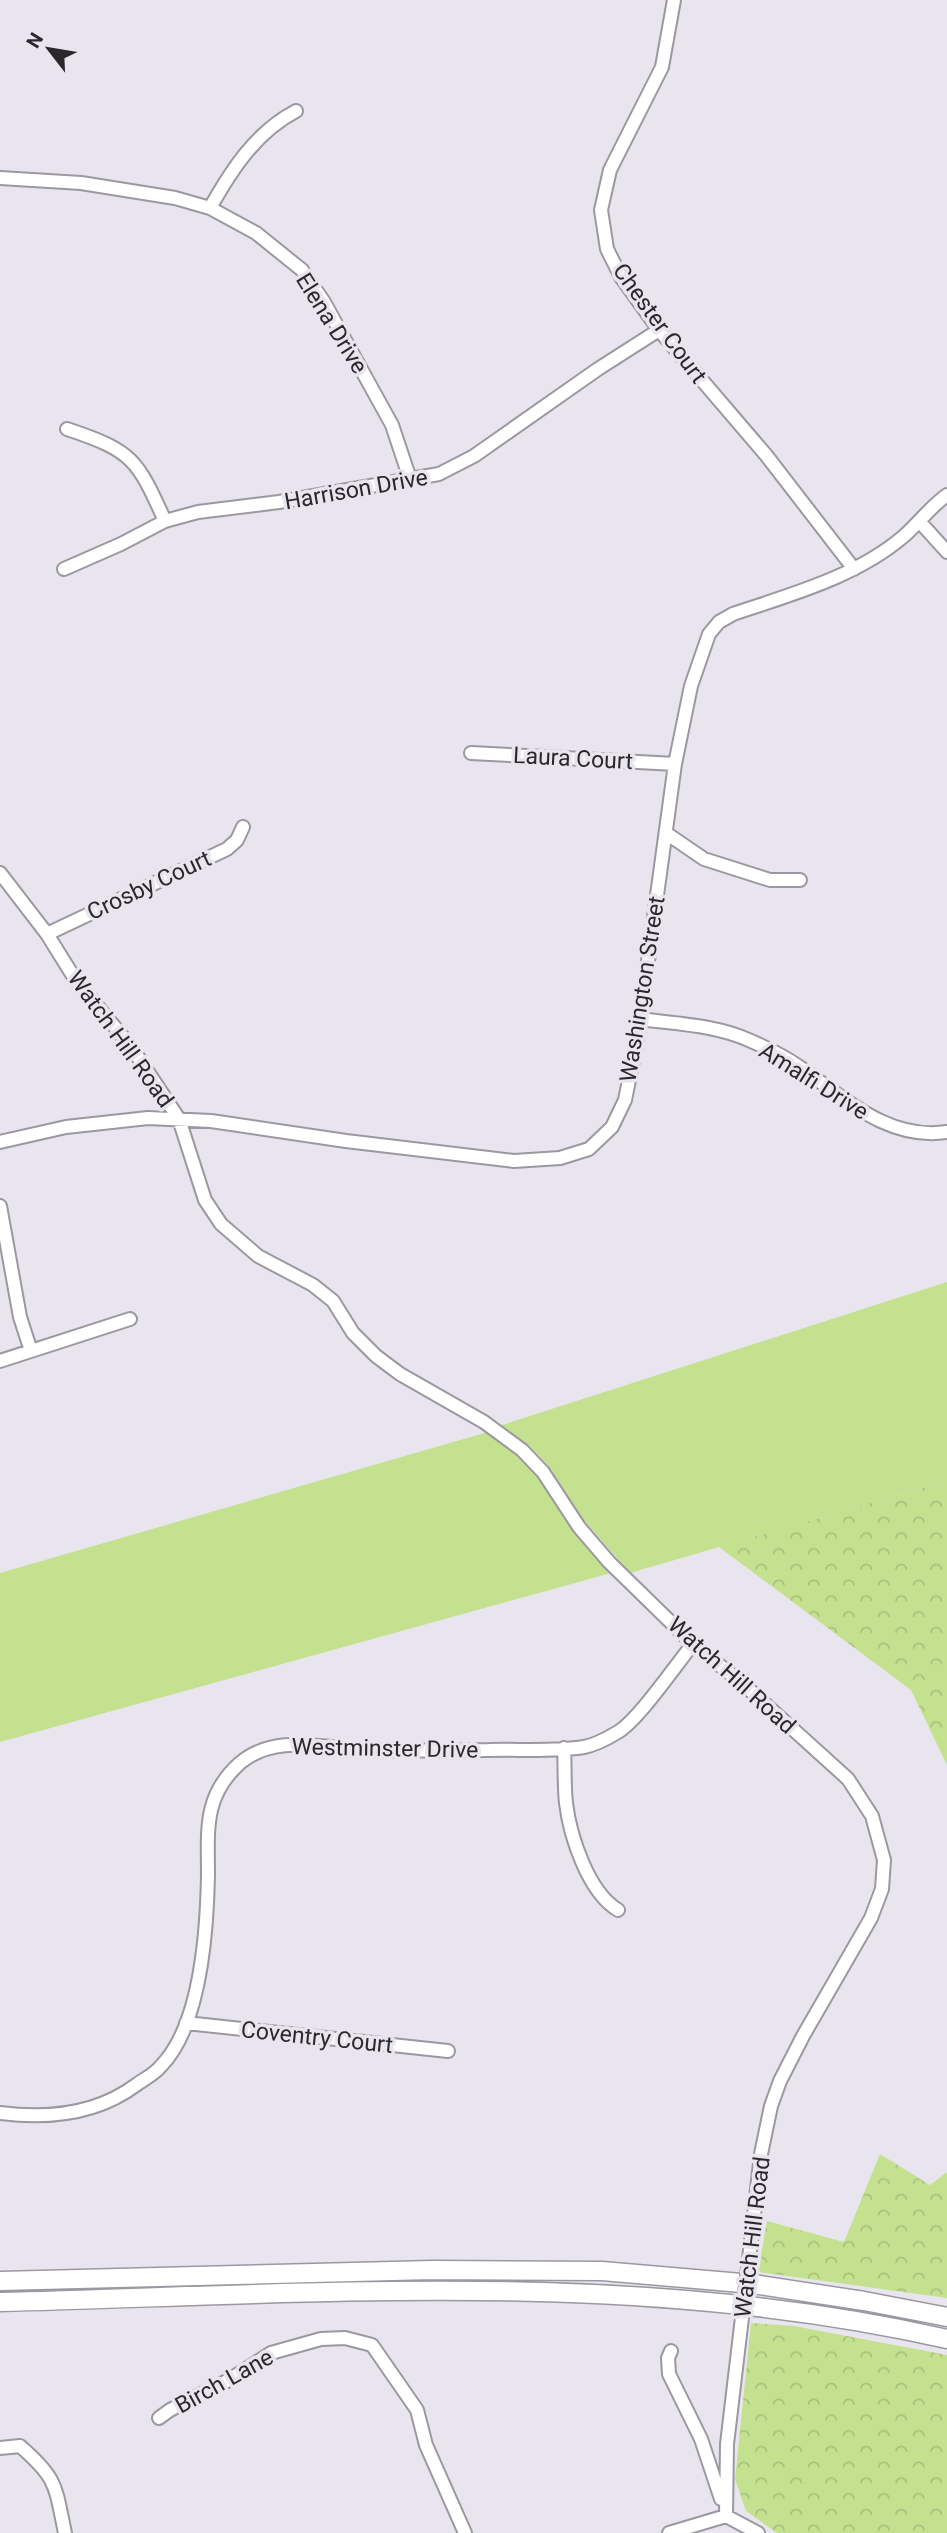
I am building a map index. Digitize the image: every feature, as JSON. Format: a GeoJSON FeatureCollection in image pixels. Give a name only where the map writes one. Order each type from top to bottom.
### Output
{"type":"FeatureCollection","features":[{"type":"Feature","properties":{"kind":"highway"},"geometry":{"type":"LineString","coordinates":[[0,2281],[432,2270],[590,2271],[678,2276],[764,2286],[947,2317]]}},
{"type":"Feature","properties":{"kind":"highway"},"geometry":{"type":"LineString","coordinates":[[0,2302],[432,2291],[601,2293],[750,2306],[859,2322],[947,2339]]}},
{"type":"Feature","properties":{"kind":"street","name":"Chester Court"},"geometry":{"type":"LineString","coordinates":[[674,0],[662,67],[610,170],[601,210],[607,248],[621,277],[659,330],[765,455],[853,569]]}},
{"type":"Feature","properties":{"kind":"street"},"geometry":{"type":"LineString","coordinates":[[210,208],[227,177],[255,142],[278,121],[296,111]]}},
{"type":"Feature","properties":{"kind":"street","name":"Elena Drive"},"geometry":{"type":"LineString","coordinates":[[0,178],[81,183],[175,198],[210,208],[256,233],[302,270],[324,302],[392,425],[410,479]]}},
{"type":"Feature","properties":{"kind":"street","name":"Harrison Drive"},"geometry":{"type":"LineString","coordinates":[[64,569],[165,521],[198,512],[279,502],[439,474],[474,456],[598,369],[659,330]]}},
{"type":"Feature","properties":{"kind":"street"},"geometry":{"type":"LineString","coordinates":[[67,429],[113,446],[127,456],[143,473],[165,521]]}},
{"type":"Feature","properties":{"kind":"street","name":"Washington Street"},"geometry":{"type":"LineString","coordinates":[[0,1142],[79,1126],[148,1118],[211,1121],[346,1141],[514,1161],[560,1158],[589,1149],[612,1127],[625,1100],[640,1019],[675,764],[698,661],[709,634],[719,622],[733,614],[831,580],[853,569],[904,536],[947,495]]}},
{"type":"Feature","properties":{"kind":"street"},"geometry":{"type":"LineString","coordinates":[[919,521],[947,552]]}},
{"type":"Feature","properties":{"kind":"street","name":"Laura Court"},"geometry":{"type":"LineString","coordinates":[[471,753],[675,764]]}},
{"type":"Feature","properties":{"kind":"street","name":"Crosby Court"},"geometry":{"type":"LineString","coordinates":[[47,934],[227,849],[237,840],[243,827]]}},
{"type":"Feature","properties":{"kind":"street"},"geometry":{"type":"LineString","coordinates":[[666,833],[704,859],[769,880],[800,880]]}},
{"type":"Feature","properties":{"kind":"street","name":"Watch Hill Road"},"geometry":{"type":"LineString","coordinates":[[0,873],[47,934],[75,979],[132,1048],[179,1119],[205,1200],[220,1224],[258,1256],[313,1286],[333,1301],[353,1333],[376,1356],[400,1374],[484,1422],[522,1450],[543,1472],[574,1520],[598,1550],[693,1644],[743,1684],[848,1779],[872,1816],[884,1860],[882,1889],[871,1918],[790,2060],[771,2106],[761,2154],[727,2444],[726,2516]]}},
{"type":"Feature","properties":{"kind":"street","name":"Amalfi Drive"},"geometry":{"type":"LineString","coordinates":[[640,1019],[713,1028],[749,1040],[795,1064],[877,1121],[894,1128],[933,1135],[947,1132]]}},
{"type":"Feature","properties":{"kind":"street"},"geometry":{"type":"LineString","coordinates":[[0,1206],[20,1317],[31,1351]]}},
{"type":"Feature","properties":{"kind":"street"},"geometry":{"type":"LineString","coordinates":[[0,1362],[130,1319]]}},
{"type":"Feature","properties":{"kind":"street","name":"Westminster Drive"},"geometry":{"type":"LineString","coordinates":[[0,2113],[77,2113],[119,2097],[162,2066],[195,2004],[208,1879],[208,1818],[220,1785],[240,1763],[264,1749],[307,1743],[351,1749],[584,1747],[620,1731],[693,1644]]}},
{"type":"Feature","properties":{"kind":"street"},"geometry":{"type":"LineString","coordinates":[[564,1748],[566,1802],[571,1827],[583,1862],[599,1893],[608,1904],[618,1909]]}},
{"type":"Feature","properties":{"kind":"street","name":"Coventry Court"},"geometry":{"type":"LineString","coordinates":[[186,2023],[448,2051]]}},
{"type":"Feature","properties":{"kind":"street","name":"Birch Lane"},"geometry":{"type":"LineString","coordinates":[[159,2418],[229,2380],[271,2353],[321,2339],[345,2338],[372,2345],[417,2410],[426,2445],[464,2533]]}},
{"type":"Feature","properties":{"kind":"street"},"geometry":{"type":"LineString","coordinates":[[671,2351],[668,2358],[669,2374],[705,2449],[726,2516],[758,2533]]}},
{"type":"Feature","properties":{"kind":"street"},"geometry":{"type":"LineString","coordinates":[[0,2448],[20,2446],[50,2474],[55,2484],[65,2533]]}},
{"type":"Feature","properties":{"kind":"street"},"geometry":{"type":"LineString","coordinates":[[669,2533],[696,2528],[726,2516]]}},
{"type":"Feature","properties":{"kind":"green space"},"geometry":{"type":"Polygon","coordinates":[[[947,1282],[947,1481],[630,1573],[583,1519],[547,1464],[534,1451],[499,1426],[947,1282]]]}},
{"type":"Feature","properties":{"kind":"green space"},"geometry":{"type":"Polygon","coordinates":[[[488,1432],[518,1455],[539,1477],[579,1539],[611,1573],[0,1742],[0,1573],[488,1432]]]}},
{"type":"Feature","properties":{"kind":"green space"},"geometry":{"type":"Polygon","coordinates":[[[947,1481],[947,1765],[911,1690],[719,1547],[947,1481]]]}},
{"type":"Feature","properties":{"kind":"green space"},"geometry":{"type":"Polygon","coordinates":[[[880,2154],[930,2185],[947,2172],[947,2298],[758,2272],[767,2221],[844,2242],[880,2154]]]}},
{"type":"Feature","properties":{"kind":"green space"},"geometry":{"type":"Polygon","coordinates":[[[751,2323],[794,2326],[947,2355],[947,2533],[777,2533],[746,2511],[735,2479],[751,2323]]]}}]}
